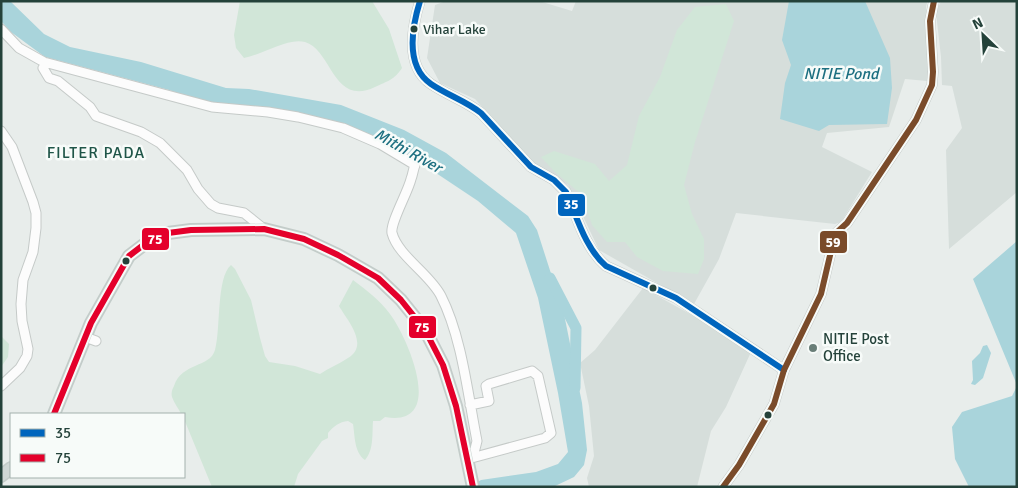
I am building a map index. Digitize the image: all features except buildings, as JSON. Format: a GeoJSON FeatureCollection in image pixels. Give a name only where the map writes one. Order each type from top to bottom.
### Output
{"type":"FeatureCollection","features":[{"type":"Feature","properties":{"kind":"main road"},"geometry":{"type":"LineString","coordinates":[[54,413],[84,337],[130,256],[146,243],[168,233],[191,230],[264,229],[304,239],[338,255],[378,278],[401,300],[425,330],[443,365],[456,406],[472,483]]}},
{"type":"Feature","properties":{"kind":"street"},"geometry":{"type":"LineString","coordinates":[[420,1],[416,13],[412,47],[416,65],[422,77],[432,85],[472,106],[481,113],[531,167],[560,185],[566,192],[591,250],[599,259],[606,266],[676,298],[784,370]]}},
{"type":"Feature","properties":{"kind":"street"},"geometry":{"type":"LineString","coordinates":[[723,487],[774,404],[784,370],[821,294],[835,234],[847,223],[916,120],[932,85],[930,21],[934,1]]}},
{"type":"Feature","properties":{"kind":"street"},"geometry":{"type":"LineString","coordinates":[[1,29],[19,48],[47,63],[212,108],[268,112],[343,128],[380,144],[415,165],[394,223],[392,234],[407,256],[433,282],[452,322],[462,362],[477,441],[475,450],[467,459]]}},
{"type":"Feature","properties":{"kind":"street"},"geometry":{"type":"LineString","coordinates":[[47,63],[43,68],[49,78],[58,81],[90,107],[96,116],[141,132],[160,143],[187,170],[198,189],[211,204],[218,208],[244,213],[264,229]]}},
{"type":"Feature","properties":{"kind":"street"},"geometry":{"type":"LineString","coordinates":[[1,131],[12,146],[30,194],[36,213],[36,228],[34,252],[23,280],[21,304],[22,321],[28,349],[27,356],[20,368],[1,386]]}},
{"type":"Feature","properties":{"kind":"street"},"geometry":{"type":"LineString","coordinates":[[84,337],[96,341]]}},
{"type":"Feature","properties":{"kind":"street"},"geometry":{"type":"LineString","coordinates":[[467,459],[546,438],[551,433],[538,376],[532,371],[489,384],[486,386],[486,389],[489,401],[470,405]]}},
{"type":"Feature","properties":{"kind":"shaded area"},"geometry":{"type":"Polygon","coordinates":[[[446,1],[539,1],[572,11],[576,1],[928,1],[926,6],[930,68],[927,81],[905,79],[889,127],[827,133],[822,147],[872,172],[841,222],[835,224],[736,213],[719,259],[694,304],[599,250],[568,185],[534,164],[475,99],[440,83],[427,58],[435,5],[446,1]]]}},
{"type":"Feature","properties":{"kind":"shaded area"},"geometry":{"type":"Polygon","coordinates":[[[941,1],[1017,1],[1017,192],[949,249],[946,150],[962,128],[952,86],[942,85],[936,13],[941,1]]]}},
{"type":"Feature","properties":{"kind":"shaded area"},"geometry":{"type":"Polygon","coordinates":[[[643,288],[719,330],[751,352],[726,407],[711,431],[697,487],[589,487],[587,478],[594,456],[589,406],[580,363],[595,350],[643,288]]]}},
{"type":"Feature","properties":{"kind":"green space"},"geometry":{"type":"Polygon","coordinates":[[[240,1],[372,1],[389,29],[402,68],[390,80],[361,91],[350,90],[342,84],[314,47],[305,42],[298,41],[283,44],[244,58],[236,48],[234,35],[240,1]]]}},
{"type":"Feature","properties":{"kind":"green space"},"geometry":{"type":"Polygon","coordinates":[[[726,4],[734,21],[695,142],[684,185],[692,214],[704,239],[704,259],[698,274],[663,271],[637,257],[625,242],[607,242],[592,225],[582,195],[541,157],[554,151],[595,164],[609,181],[627,165],[639,116],[660,77],[677,30],[695,7],[726,4]]]}},
{"type":"Feature","properties":{"kind":"green space"},"geometry":{"type":"Polygon","coordinates":[[[231,265],[235,269],[251,300],[265,356],[269,362],[295,366],[320,374],[354,353],[357,346],[355,332],[339,306],[353,280],[368,291],[390,314],[406,342],[413,360],[418,379],[419,396],[414,409],[404,417],[385,417],[380,421],[373,421],[370,452],[365,460],[361,457],[357,448],[353,424],[348,421],[332,428],[328,433],[328,438],[322,441],[298,474],[294,487],[212,487],[185,421],[185,413],[180,413],[172,393],[178,378],[183,373],[208,360],[215,350],[221,292],[226,272],[231,265]]]}},
{"type":"Feature","properties":{"kind":"green space"},"geometry":{"type":"Polygon","coordinates":[[[1,336],[9,344],[8,357],[1,367],[1,336]]]}},
{"type":"Feature","properties":{"kind":"water"},"geometry":{"type":"Polygon","coordinates":[[[1,1],[10,1],[44,34],[70,47],[141,62],[226,88],[249,89],[341,105],[404,130],[446,153],[528,216],[537,230],[564,314],[582,403],[587,450],[584,465],[574,477],[553,487],[469,487],[481,480],[536,472],[558,464],[568,452],[538,298],[516,233],[478,201],[436,173],[342,125],[212,105],[169,90],[45,57],[11,32],[1,21],[1,1]]]}},
{"type":"Feature","properties":{"kind":"water","name":"NITIE Pond"},"geometry":{"type":"Polygon","coordinates":[[[789,1],[865,1],[890,58],[892,88],[887,124],[829,125],[819,131],[780,119],[785,83],[791,65],[782,40],[789,1]]]}},
{"type":"Feature","properties":{"kind":"water"},"geometry":{"type":"Polygon","coordinates":[[[1017,241],[1017,385],[973,279],[1017,241]]]}},
{"type":"Feature","properties":{"kind":"water"},"geometry":{"type":"Polygon","coordinates":[[[987,345],[991,353],[983,378],[975,385],[971,384],[973,380],[972,361],[980,353],[983,346],[987,345]]]}},
{"type":"Feature","properties":{"kind":"water"},"geometry":{"type":"Polygon","coordinates":[[[1017,386],[1017,487],[969,487],[955,459],[952,427],[962,412],[1012,396],[1017,386]]]}},
{"type":"Feature","properties":{"kind":"waterway","name":"Mithi River"},"geometry":{"type":"LineString","coordinates":[[550,278],[576,328],[575,388]]}},
{"type":"Feature","properties":{"kind":"transit line","name":"35"},"geometry":{"type":"LineString","coordinates":[[420,1],[413,34],[413,46],[417,67],[423,76],[437,88],[481,113],[531,167],[554,180],[566,192],[582,232],[599,259],[606,266],[676,298],[784,370]]}},
{"type":"Feature","properties":{"kind":"transit line","name":"59"},"geometry":{"type":"LineString","coordinates":[[723,487],[739,465],[774,404],[784,370],[821,294],[835,234],[847,223],[916,120],[932,85],[930,21],[934,1]]}},
{"type":"Feature","properties":{"kind":"transit line","name":"75"},"geometry":{"type":"LineString","coordinates":[[54,413],[91,323],[129,256],[146,243],[168,233],[191,230],[264,229],[304,239],[338,255],[378,278],[401,300],[425,330],[443,365],[456,406],[473,487]]}},
{"type":"Feature","properties":{"kind":"place","name":"Vihar Lake"},"geometry":{"type":"Point","coordinates":[414,29]}},
{"type":"Feature","properties":{"kind":"place","name":"NITIE Post Office"},"geometry":{"type":"Point","coordinates":[813,348]}},
{"type":"Feature","properties":{"kind":"district","name":"FILTER PADA"},"geometry":{"type":"Point","coordinates":[96,153]}}]}
